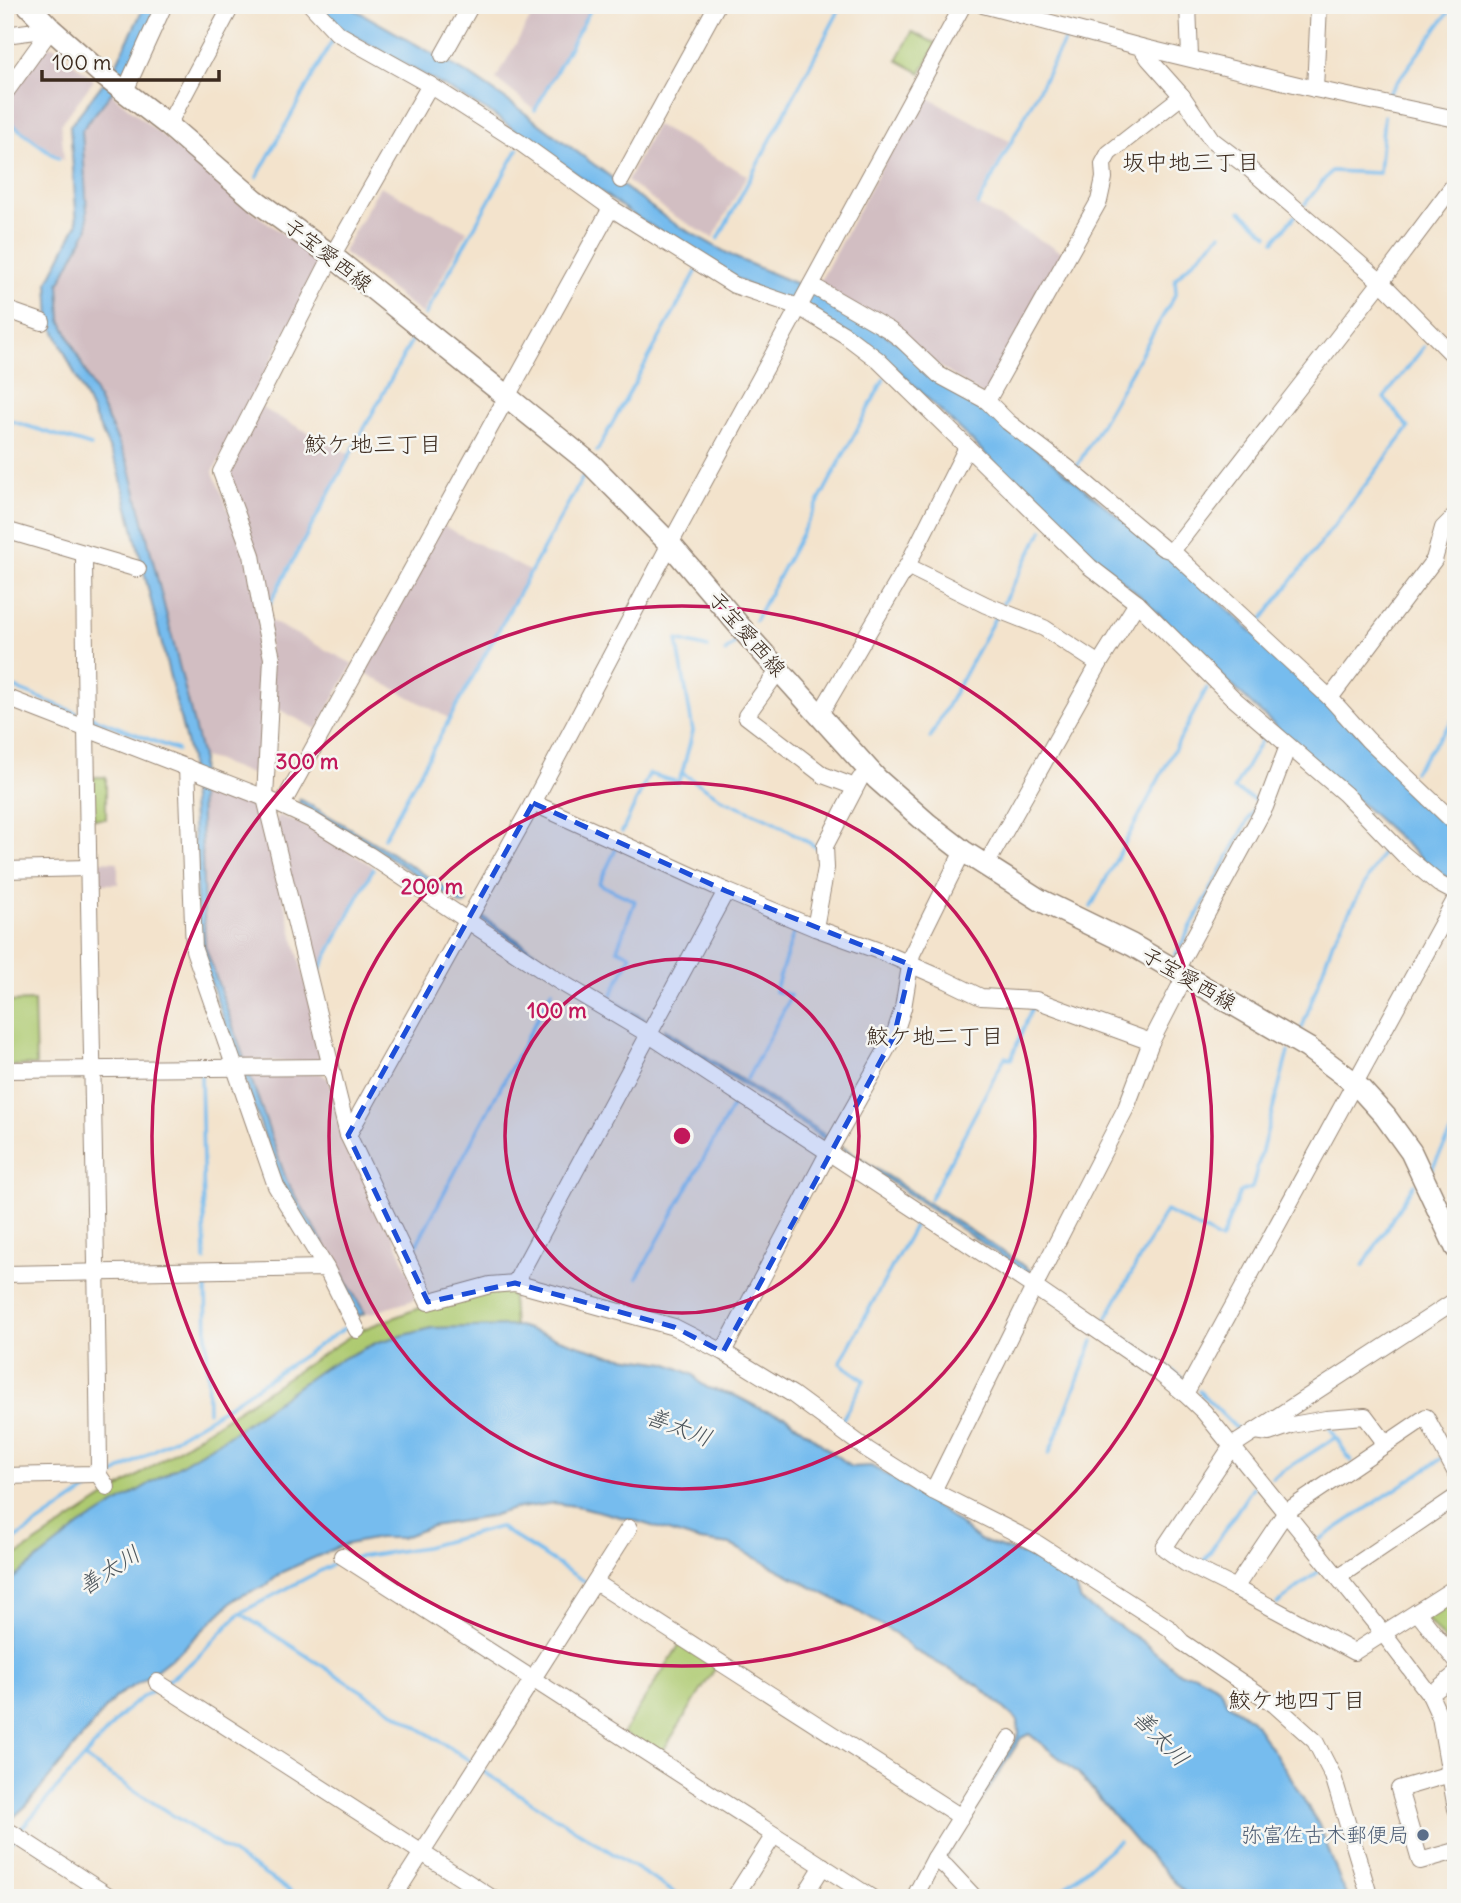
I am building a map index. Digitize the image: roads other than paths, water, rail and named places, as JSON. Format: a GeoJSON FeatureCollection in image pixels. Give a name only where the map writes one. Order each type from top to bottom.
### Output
{"type":"FeatureCollection","features":[{"type":"Feature","properties":{"kind":"main road","name":"子宝愛西線"},"geometry":{"type":"LineString","coordinates":[[28,5],[103,75],[168,125],[255,200],[332,256],[592,465],[670,544],[877,779],[928,824],[1040,900],[1132,945],[1308,1048],[1356,1084],[1385,1116],[1411,1152],[1456,1248]]}},
{"type":"Feature","properties":{"kind":"street"},"geometry":{"type":"LineString","coordinates":[[125,91],[164,5]]}},
{"type":"Feature","properties":{"kind":"street"},"geometry":{"type":"LineString","coordinates":[[168,125],[232,5]]}},
{"type":"Feature","properties":{"kind":"street"},"geometry":{"type":"LineString","coordinates":[[311,5],[337,33],[430,85],[522,144],[611,208],[734,285],[800,305],[878,360],[1090,567],[1137,603],[1233,698],[1345,794],[1403,854],[1456,895],[1356,1084],[1185,1394]]}},
{"type":"Feature","properties":{"kind":"street"},"geometry":{"type":"LineString","coordinates":[[443,55],[471,5]]}},
{"type":"Feature","properties":{"kind":"street"},"geometry":{"type":"LineString","coordinates":[[621,180],[717,5]]}},
{"type":"Feature","properties":{"kind":"street"},"geometry":{"type":"LineString","coordinates":[[348,1135],[533,803],[670,544],[963,5]]}},
{"type":"Feature","properties":{"kind":"street"},"geometry":{"type":"LineString","coordinates":[[983,5],[1315,89],[1456,119]]}},
{"type":"Feature","properties":{"kind":"street"},"geometry":{"type":"LineString","coordinates":[[1188,5],[1190,57]]}},
{"type":"Feature","properties":{"kind":"street"},"geometry":{"type":"LineString","coordinates":[[1315,89],[1320,5]]}},
{"type":"Feature","properties":{"kind":"street"},"geometry":{"type":"LineString","coordinates":[[5,35],[51,29]]}},
{"type":"Feature","properties":{"kind":"street"},"geometry":{"type":"LineString","coordinates":[[5,93],[51,29]]}},
{"type":"Feature","properties":{"kind":"street"},"geometry":{"type":"LineString","coordinates":[[1142,47],[1149,59],[1182,96],[1212,140],[1381,282],[1456,358]]}},
{"type":"Feature","properties":{"kind":"street"},"geometry":{"type":"LineString","coordinates":[[430,85],[332,256],[220,472],[252,555],[272,658],[265,798],[348,1135],[428,1302],[490,1285],[515,1283],[674,1327],[723,1352],[792,1394],[868,1450],[933,1491],[1038,1544],[1168,1628],[1182,1642],[1275,1705],[1311,1735],[1333,1776],[1370,1898]]}},
{"type":"Feature","properties":{"kind":"street"},"geometry":{"type":"LineString","coordinates":[[987,401],[1099,201],[1104,178],[1103,164],[1110,153],[1182,96]]}},
{"type":"Feature","properties":{"kind":"street"},"geometry":{"type":"LineString","coordinates":[[1172,551],[1456,182]]}},
{"type":"Feature","properties":{"kind":"street"},"geometry":{"type":"LineString","coordinates":[[282,806],[611,208]]}},
{"type":"Feature","properties":{"kind":"street"},"geometry":{"type":"LineString","coordinates":[[811,285],[895,335],[939,375],[987,401],[1008,422],[1068,468],[1163,548],[1172,551],[1330,698],[1368,740],[1456,824]]}},
{"type":"Feature","properties":{"kind":"street"},"geometry":{"type":"LineString","coordinates":[[5,309],[42,321]]}},
{"type":"Feature","properties":{"kind":"street"},"geometry":{"type":"LineString","coordinates":[[819,716],[907,566],[967,447]]}},
{"type":"Feature","properties":{"kind":"street"},"geometry":{"type":"LineString","coordinates":[[1330,698],[1434,561],[1443,528],[1456,515]]}},
{"type":"Feature","properties":{"kind":"street"},"geometry":{"type":"LineString","coordinates":[[5,530],[138,569]]}},
{"type":"Feature","properties":{"kind":"street"},"geometry":{"type":"LineString","coordinates":[[5,1476],[93,1474],[99,1469],[84,553]]}},
{"type":"Feature","properties":{"kind":"street"},"geometry":{"type":"LineString","coordinates":[[907,566],[986,605],[1044,628],[1099,664]]}},
{"type":"Feature","properties":{"kind":"street"},"geometry":{"type":"LineString","coordinates":[[986,865],[1099,664],[1137,603]]}},
{"type":"Feature","properties":{"kind":"street"},"geometry":{"type":"LineString","coordinates":[[779,670],[746,716],[823,775],[855,788]]}},
{"type":"Feature","properties":{"kind":"street"},"geometry":{"type":"LineString","coordinates":[[5,697],[205,774],[310,819],[557,980],[648,1034],[1034,1287],[1158,1372],[1204,1412],[1430,1695],[1440,1717],[1456,1809]]}},
{"type":"Feature","properties":{"kind":"street"},"geometry":{"type":"LineString","coordinates":[[933,1491],[1126,1108],[1180,973],[1265,807],[1288,746]]}},
{"type":"Feature","properties":{"kind":"street"},"geometry":{"type":"LineString","coordinates":[[815,928],[824,878],[825,846],[866,766]]}},
{"type":"Feature","properties":{"kind":"street"},"geometry":{"type":"LineString","coordinates":[[187,768],[194,950],[241,1067],[276,1186],[326,1268],[357,1330]]}},
{"type":"Feature","properties":{"kind":"street"},"geometry":{"type":"LineString","coordinates":[[533,803],[726,891],[882,952],[981,998],[1044,1002],[1151,1042]]}},
{"type":"Feature","properties":{"kind":"street"},"geometry":{"type":"LineString","coordinates":[[723,1352],[828,1153],[894,1036],[903,1008],[912,954],[963,850]]}},
{"type":"Feature","properties":{"kind":"street"},"geometry":{"type":"LineString","coordinates":[[5,870],[88,868]]}},
{"type":"Feature","properties":{"kind":"street"},"geometry":{"type":"LineString","coordinates":[[515,1283],[726,891]]}},
{"type":"Feature","properties":{"kind":"street"},"geometry":{"type":"LineString","coordinates":[[5,1070],[331,1067]]}},
{"type":"Feature","properties":{"kind":"street"},"geometry":{"type":"LineString","coordinates":[[5,1274],[326,1268]]}},
{"type":"Feature","properties":{"kind":"street"},"geometry":{"type":"LineString","coordinates":[[1456,1300],[1232,1446],[1164,1548],[1185,1563],[1354,1652],[1456,1587]]}},
{"type":"Feature","properties":{"kind":"street"},"geometry":{"type":"LineString","coordinates":[[1255,1430],[1269,1433],[1292,1425],[1365,1416],[1386,1444]]}},
{"type":"Feature","properties":{"kind":"street"},"geometry":{"type":"LineString","coordinates":[[1235,1588],[1286,1512],[1426,1417],[1456,1473]]}},
{"type":"Feature","properties":{"kind":"street"},"geometry":{"type":"LineString","coordinates":[[96,1471],[107,1487]]}},
{"type":"Feature","properties":{"kind":"street"},"geometry":{"type":"LineString","coordinates":[[1338,1577],[1456,1497]]}},
{"type":"Feature","properties":{"kind":"street"},"geometry":{"type":"LineString","coordinates":[[393,1898],[629,1528]]}},
{"type":"Feature","properties":{"kind":"street"},"geometry":{"type":"LineString","coordinates":[[342,1556],[872,1898]]}},
{"type":"Feature","properties":{"kind":"street"},"geometry":{"type":"LineString","coordinates":[[595,1582],[961,1817]]}},
{"type":"Feature","properties":{"kind":"street"},"geometry":{"type":"LineString","coordinates":[[1417,1612],[1456,1661]]}},
{"type":"Feature","properties":{"kind":"street"},"geometry":{"type":"LineString","coordinates":[[1430,1695],[1456,1674]]}},
{"type":"Feature","properties":{"kind":"street"},"geometry":{"type":"LineString","coordinates":[[157,1682],[492,1898]]}},
{"type":"Feature","properties":{"kind":"street"},"geometry":{"type":"LineString","coordinates":[[914,1898],[935,1858],[1010,1738]]}},
{"type":"Feature","properties":{"kind":"street"},"geometry":{"type":"LineString","coordinates":[[1450,1774],[1399,1789],[1420,1861],[1456,1852]]}},
{"type":"Feature","properties":{"kind":"street"},"geometry":{"type":"LineString","coordinates":[[12,1833],[112,1898]]}},
{"type":"Feature","properties":{"kind":"street"},"geometry":{"type":"LineString","coordinates":[[734,1898],[774,1835]]}},
{"type":"Feature","properties":{"kind":"street"},"geometry":{"type":"LineString","coordinates":[[935,1858],[975,1898]]}},
{"type":"Feature","properties":{"kind":"street"},"geometry":{"type":"LineString","coordinates":[[803,1898],[823,1866]]}},
{"type":"Feature","properties":{"kind":"water"},"geometry":{"type":"Polygon","coordinates":[[[145,5],[159,5],[125,76],[82,130],[88,228],[59,284],[61,320],[129,465],[202,757],[200,789],[205,946],[287,1182],[365,1313],[359,1316],[281,1183],[199,948],[190,758],[118,467],[50,321],[48,282],[77,224],[70,126],[114,69],[145,5]]]}},
{"type":"Feature","properties":{"kind":"water"},"geometry":{"type":"Polygon","coordinates":[[[315,5],[347,5],[470,75],[670,221],[736,258],[804,287],[894,340],[974,397],[1207,590],[1313,688],[1456,831],[1456,884],[1432,868],[1251,704],[1140,596],[1086,551],[898,370],[730,275],[632,214],[491,113],[341,28],[315,5]]]}},
{"type":"Feature","properties":{"kind":"water"},"geometry":{"type":"Polygon","coordinates":[[[300,799],[467,902],[462,905],[299,803],[300,799]]]}},
{"type":"Feature","properties":{"kind":"water"},"geometry":{"type":"Polygon","coordinates":[[[482,916],[554,965],[645,1019],[642,1020],[553,968],[481,919],[482,916]]]}},
{"type":"Feature","properties":{"kind":"water"},"geometry":{"type":"Polygon","coordinates":[[[665,1029],[828,1137],[823,1138],[664,1032],[665,1029]]]}},
{"type":"Feature","properties":{"kind":"water"},"geometry":{"type":"Polygon","coordinates":[[[843,1147],[1032,1271],[1027,1273],[844,1151],[843,1147]]]}},
{"type":"Feature","properties":{"kind":"water","name":"善太川"},"geometry":{"type":"Polygon","coordinates":[[[518,1326],[609,1355],[666,1363],[694,1375],[708,1388],[785,1416],[851,1467],[871,1466],[951,1517],[979,1540],[1035,1559],[1076,1587],[1081,1601],[1142,1641],[1181,1674],[1195,1674],[1219,1687],[1227,1703],[1252,1720],[1319,1825],[1347,1898],[1190,1898],[1135,1841],[1078,1773],[1029,1734],[1021,1738],[944,1860],[942,1857],[1019,1734],[1018,1721],[978,1685],[912,1649],[896,1634],[731,1545],[700,1541],[636,1521],[554,1503],[432,1526],[401,1538],[378,1538],[343,1545],[282,1572],[267,1585],[236,1598],[183,1649],[145,1679],[115,1697],[27,1805],[5,1825],[5,1585],[80,1526],[228,1436],[325,1367],[378,1342],[432,1328],[518,1326]]]}},
{"type":"Feature","properties":{"kind":"waterway"},"geometry":{"type":"LineString","coordinates":[[535,110],[593,5]]}},
{"type":"Feature","properties":{"kind":"waterway"},"geometry":{"type":"LineString","coordinates":[[718,239],[842,5]]}},
{"type":"Feature","properties":{"kind":"waterway"},"geometry":{"type":"LineString","coordinates":[[1078,16],[1080,5]]}},
{"type":"Feature","properties":{"kind":"waterway"},"geometry":{"type":"LineString","coordinates":[[1388,94],[1454,5]]}},
{"type":"Feature","properties":{"kind":"waterway"},"geometry":{"type":"LineString","coordinates":[[978,205],[1067,36]]}},
{"type":"Feature","properties":{"kind":"waterway"},"geometry":{"type":"LineString","coordinates":[[257,177],[332,41]]}},
{"type":"Feature","properties":{"kind":"waterway"},"geometry":{"type":"LineString","coordinates":[[1305,204],[1331,171],[1379,173],[1384,116]]}},
{"type":"Feature","properties":{"kind":"waterway"},"geometry":{"type":"LineString","coordinates":[[5,119],[59,159]]}},
{"type":"Feature","properties":{"kind":"waterway"},"geometry":{"type":"LineString","coordinates":[[425,315],[518,149]]}},
{"type":"Feature","properties":{"kind":"waterway"},"geometry":{"type":"LineString","coordinates":[[1241,211],[1268,235]]}},
{"type":"Feature","properties":{"kind":"waterway"},"geometry":{"type":"LineString","coordinates":[[1274,241],[1295,216]]}},
{"type":"Feature","properties":{"kind":"waterway"},"geometry":{"type":"LineString","coordinates":[[1076,468],[1176,293],[1175,279],[1221,234]]}},
{"type":"Feature","properties":{"kind":"waterway"},"geometry":{"type":"LineString","coordinates":[[597,451],[696,272]]}},
{"type":"Feature","properties":{"kind":"waterway"},"geometry":{"type":"LineString","coordinates":[[270,603],[413,338]]}},
{"type":"Feature","properties":{"kind":"waterway"},"geometry":{"type":"LineString","coordinates":[[1261,621],[1409,428],[1384,398],[1424,347]]}},
{"type":"Feature","properties":{"kind":"waterway"},"geometry":{"type":"LineString","coordinates":[[755,621],[884,379]]}},
{"type":"Feature","properties":{"kind":"waterway"},"geometry":{"type":"LineString","coordinates":[[5,419],[91,446]]}},
{"type":"Feature","properties":{"kind":"waterway"},"geometry":{"type":"LineString","coordinates":[[384,838],[584,475]]}},
{"type":"Feature","properties":{"kind":"waterway"},"geometry":{"type":"LineString","coordinates":[[1003,603],[1043,530]]}},
{"type":"Feature","properties":{"kind":"waterway"},"geometry":{"type":"LineString","coordinates":[[930,738],[997,614]]}},
{"type":"Feature","properties":{"kind":"waterway"},"geometry":{"type":"LineString","coordinates":[[622,832],[649,774],[678,782],[682,773],[693,731],[677,640],[708,648]]}},
{"type":"Feature","properties":{"kind":"waterway"},"geometry":{"type":"LineString","coordinates":[[725,652],[738,640]]}},
{"type":"Feature","properties":{"kind":"waterway"},"geometry":{"type":"LineString","coordinates":[[5,684],[77,713]]}},
{"type":"Feature","properties":{"kind":"waterway"},"geometry":{"type":"LineString","coordinates":[[1091,907],[1207,688]]}},
{"type":"Feature","properties":{"kind":"waterway"},"geometry":{"type":"LineString","coordinates":[[1414,771],[1456,716]]}},
{"type":"Feature","properties":{"kind":"waterway"},"geometry":{"type":"LineString","coordinates":[[91,717],[177,750]]}},
{"type":"Feature","properties":{"kind":"waterway"},"geometry":{"type":"LineString","coordinates":[[1175,956],[1258,802],[1234,789],[1265,734]]}},
{"type":"Feature","properties":{"kind":"waterway"},"geometry":{"type":"LineString","coordinates":[[682,773],[724,800],[771,820],[818,848]]}},
{"type":"Feature","properties":{"kind":"waterway"},"geometry":{"type":"LineString","coordinates":[[1302,1028],[1333,941],[1386,846]]}},
{"type":"Feature","properties":{"kind":"waterway"},"geometry":{"type":"LineString","coordinates":[[612,994],[631,955],[617,949],[635,901],[599,884],[616,849]]}},
{"type":"Feature","properties":{"kind":"waterway"},"geometry":{"type":"LineString","coordinates":[[316,977],[373,869]]}},
{"type":"Feature","properties":{"kind":"waterway"},"geometry":{"type":"LineString","coordinates":[[747,1079],[790,995],[775,991],[795,929]]}},
{"type":"Feature","properties":{"kind":"waterway"},"geometry":{"type":"LineString","coordinates":[[412,1253],[552,991]]}},
{"type":"Feature","properties":{"kind":"waterway"},"geometry":{"type":"LineString","coordinates":[[930,1199],[1005,1057],[1011,1059],[1033,1005]]}},
{"type":"Feature","properties":{"kind":"waterway"},"geometry":{"type":"LineString","coordinates":[[1106,1319],[1166,1211],[1221,1240],[1240,1192],[1252,1188],[1288,1052]]}},
{"type":"Feature","properties":{"kind":"waterway"},"geometry":{"type":"LineString","coordinates":[[201,1074],[205,1260]]}},
{"type":"Feature","properties":{"kind":"waterway"},"geometry":{"type":"LineString","coordinates":[[637,1278],[734,1104]]}},
{"type":"Feature","properties":{"kind":"waterway"},"geometry":{"type":"LineString","coordinates":[[1432,1168],[1456,1125]]}},
{"type":"Feature","properties":{"kind":"waterway"},"geometry":{"type":"LineString","coordinates":[[1363,1266],[1414,1184]]}},
{"type":"Feature","properties":{"kind":"waterway"},"geometry":{"type":"LineString","coordinates":[[841,1422],[864,1380],[840,1363],[914,1226]]}},
{"type":"Feature","properties":{"kind":"waterway"},"geometry":{"type":"LineString","coordinates":[[206,1277],[208,1411]]}},
{"type":"Feature","properties":{"kind":"waterway"},"geometry":{"type":"LineString","coordinates":[[1048,1286],[1184,1379]]}},
{"type":"Feature","properties":{"kind":"waterway"},"geometry":{"type":"LineString","coordinates":[[109,1477],[211,1417],[348,1326]]}},
{"type":"Feature","properties":{"kind":"waterway"},"geometry":{"type":"LineString","coordinates":[[1049,1454],[1093,1341]]}},
{"type":"Feature","properties":{"kind":"waterway"},"geometry":{"type":"LineString","coordinates":[[1199,1391],[1240,1432]]}},
{"type":"Feature","properties":{"kind":"waterway"},"geometry":{"type":"LineString","coordinates":[[1327,1423],[1351,1461]]}},
{"type":"Feature","properties":{"kind":"waterway"},"geometry":{"type":"LineString","coordinates":[[1272,1478],[1336,1437]]}},
{"type":"Feature","properties":{"kind":"waterway"},"geometry":{"type":"LineString","coordinates":[[1319,1540],[1441,1459]]}},
{"type":"Feature","properties":{"kind":"waterway"},"geometry":{"type":"LineString","coordinates":[[5,1546],[95,1485]]}},
{"type":"Feature","properties":{"kind":"waterway"},"geometry":{"type":"LineString","coordinates":[[1202,1564],[1253,1487]]}},
{"type":"Feature","properties":{"kind":"waterway"},"geometry":{"type":"LineString","coordinates":[[352,1558],[425,1547],[499,1527],[587,1583]]}},
{"type":"Feature","properties":{"kind":"waterway"},"geometry":{"type":"LineString","coordinates":[[166,1682],[196,1659],[240,1613],[337,1562]]}},
{"type":"Feature","properties":{"kind":"waterway"},"geometry":{"type":"LineString","coordinates":[[1277,1604],[1319,1571]]}},
{"type":"Feature","properties":{"kind":"waterway"},"geometry":{"type":"LineString","coordinates":[[240,1613],[472,1762]]}},
{"type":"Feature","properties":{"kind":"waterway"},"geometry":{"type":"LineString","coordinates":[[1443,1696],[1456,1685]]}},
{"type":"Feature","properties":{"kind":"waterway"},"geometry":{"type":"LineString","coordinates":[[19,1831],[125,1711],[155,1689]]}},
{"type":"Feature","properties":{"kind":"waterway"},"geometry":{"type":"LineString","coordinates":[[84,1758],[301,1898]]}},
{"type":"Feature","properties":{"kind":"waterway"},"geometry":{"type":"LineString","coordinates":[[481,1770],[683,1898]]}},
{"type":"Feature","properties":{"kind":"waterway"},"geometry":{"type":"LineString","coordinates":[[5,1846],[14,1840]]}},
{"type":"Feature","properties":{"kind":"waterway"},"geometry":{"type":"LineString","coordinates":[[1052,1898],[1119,1841]]}},
{"type":"Feature","properties":{"kind":"waterway"},"geometry":{"type":"LineString","coordinates":[[1429,1898],[1456,1891]]}},
{"type":"Feature","properties":{"kind":"place","name":"弥富佐古木郵便局"},"geometry":{"type":"Point","coordinates":[1423,1835]}},
{"type":"Feature","properties":{"kind":"district","name":"坂中地三丁目"},"geometry":{"type":"Point","coordinates":[1191,162]}},
{"type":"Feature","properties":{"kind":"district","name":"鮫ケ地三丁目"},"geometry":{"type":"Point","coordinates":[373,444]}},
{"type":"Feature","properties":{"kind":"district","name":"鮫ケ地二丁目"},"geometry":{"type":"Point","coordinates":[935,1036]}},
{"type":"Feature","properties":{"kind":"district","name":"鮫ケ地四丁目"},"geometry":{"type":"Point","coordinates":[1297,1700]}}]}
